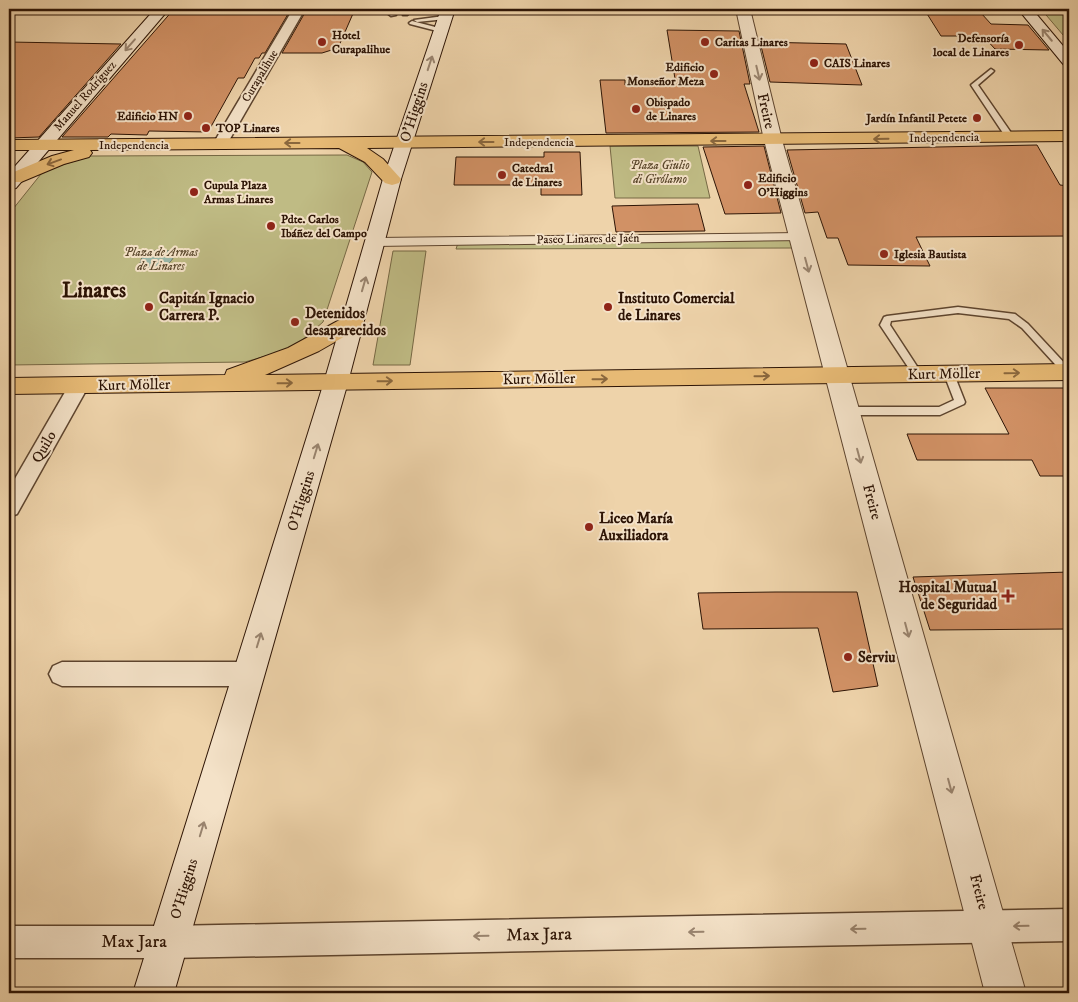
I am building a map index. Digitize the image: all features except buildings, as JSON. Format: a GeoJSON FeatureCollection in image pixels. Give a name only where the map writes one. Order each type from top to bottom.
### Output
{"type":"FeatureCollection","features":[{"type":"Feature","properties":{"kind":"main road","name":"Manuel Rodríguez"},"geometry":{"type":"LineString","coordinates":[[11,181],[162,9]]}},
{"type":"Feature","properties":{"kind":"main road","name":"Freire"},"geometry":{"type":"LineString","coordinates":[[743,9],[773,140],[1006,993]]}},
{"type":"Feature","properties":{"kind":"main road"},"geometry":{"type":"LineString","coordinates":[[1025,9],[1069,62]]}},
{"type":"Feature","properties":{"kind":"main road","name":"O'Higgins"},"geometry":{"type":"LineString","coordinates":[[153,993],[336,382],[376,242],[392,178],[444,19]]}},
{"type":"Feature","properties":{"kind":"main road","name":"Independencia"},"geometry":{"type":"LineString","coordinates":[[9,145],[1069,136]]}},
{"type":"Feature","properties":{"kind":"main road"},"geometry":{"type":"LineString","coordinates":[[340,143],[372,158],[392,178]]}},
{"type":"Feature","properties":{"kind":"main road"},"geometry":{"type":"LineString","coordinates":[[11,181],[58,160],[118,145]]}},
{"type":"Feature","properties":{"kind":"main road"},"geometry":{"type":"LineString","coordinates":[[211,384],[256,370],[296,354],[353,322]]}},
{"type":"Feature","properties":{"kind":"main road","name":"Kurt Möller"},"geometry":{"type":"LineString","coordinates":[[9,386],[1068,372]]}},
{"type":"Feature","properties":{"kind":"street","name":"Curapalihue"},"geometry":{"type":"LineString","coordinates":[[220,144],[299,9]]}},
{"type":"Feature","properties":{"kind":"street","name":"Paseo Linares de Jaén"},"geometry":{"type":"LineString","coordinates":[[376,242],[799,237]]}},
{"type":"Feature","properties":{"kind":"street","name":"Quilo"},"geometry":{"type":"LineString","coordinates":[[9,508],[79,385]]}},
{"type":"Feature","properties":{"kind":"street"},"geometry":{"type":"LineString","coordinates":[[62,674],[249,674]]}},
{"type":"Feature","properties":{"kind":"street","name":"Max Jara"},"geometry":{"type":"LineString","coordinates":[[9,942],[168,942],[1069,925]]}},
{"type":"Feature","properties":{"kind":"lane"},"geometry":{"type":"LineString","coordinates":[[385,9],[393,14]]}},
{"type":"Feature","properties":{"kind":"lane"},"geometry":{"type":"LineString","coordinates":[[404,14],[411,9]]}},
{"type":"Feature","properties":{"kind":"lane"},"geometry":{"type":"LineString","coordinates":[[444,19],[415,21],[444,19]]}},
{"type":"Feature","properties":{"kind":"lane"},"geometry":{"type":"LineString","coordinates":[[992,71],[974,85],[1010,137]]}},
{"type":"Feature","properties":{"kind":"lane"},"geometry":{"type":"LineString","coordinates":[[917,374],[885,325],[887,319],[958,310],[1012,316],[1025,326],[1068,372]]}},
{"type":"Feature","properties":{"kind":"lane"},"geometry":{"type":"LineString","coordinates":[[847,411],[940,411],[960,402],[949,374]]}},
{"type":"Feature","properties":{"kind":"green space"},"geometry":{"type":"Polygon","coordinates":[[[1041,9],[1069,9],[1069,42],[1041,9]]]}},
{"type":"Feature","properties":{"kind":"green space","name":"Plaza Giulio di Girólamo"},"geometry":{"type":"Polygon","coordinates":[[[610,146],[698,146],[710,198],[615,198],[610,146]]]}},
{"type":"Feature","properties":{"kind":"green space","name":"Plaza de Armas de Linares"},"geometry":{"type":"Polygon","coordinates":[[[347,155],[363,162],[372,172],[323,322],[300,342],[283,351],[245,362],[9,365],[9,214],[41,174],[52,168],[91,156],[347,155]]]}},
{"type":"Feature","properties":{"kind":"green space"},"geometry":{"type":"Polygon","coordinates":[[[794,240],[796,248],[456,249],[458,243],[794,240]]]}},
{"type":"Feature","properties":{"kind":"green space"},"geometry":{"type":"Polygon","coordinates":[[[393,251],[426,251],[410,365],[373,365],[393,251]]]}},
{"type":"Feature","properties":{"kind":"shaded area"},"geometry":{"type":"Polygon","coordinates":[[[156,250],[170,251],[174,256],[164,267],[154,269],[140,263],[142,257],[156,250]]]}},
{"type":"Feature","properties":{"kind":"place","name":"Hotel Curapalihue"},"geometry":{"type":"Point","coordinates":[322,42]}},
{"type":"Feature","properties":{"kind":"place","name":"Caritas Linares"},"geometry":{"type":"Point","coordinates":[705,42]}},
{"type":"Feature","properties":{"kind":"place","name":"Defensoría local de Linares"},"geometry":{"type":"Point","coordinates":[1019,45]}},
{"type":"Feature","properties":{"kind":"place","name":"CAIS Linares"},"geometry":{"type":"Point","coordinates":[814,63]}},
{"type":"Feature","properties":{"kind":"place","name":"Edificio Monseñor Meza"},"geometry":{"type":"Point","coordinates":[714,74]}},
{"type":"Feature","properties":{"kind":"place","name":"Obispado de Linares"},"geometry":{"type":"Point","coordinates":[636,109]}},
{"type":"Feature","properties":{"kind":"place","name":"Edificio HN"},"geometry":{"type":"Point","coordinates":[188,116]}},
{"type":"Feature","properties":{"kind":"place","name":"Jardín Infantil Petete"},"geometry":{"type":"Point","coordinates":[977,118]}},
{"type":"Feature","properties":{"kind":"place","name":"TOP Linares"},"geometry":{"type":"Point","coordinates":[206,128]}},
{"type":"Feature","properties":{"kind":"place","name":"Catedral de Linares"},"geometry":{"type":"Point","coordinates":[502,175]}},
{"type":"Feature","properties":{"kind":"place","name":"Edificio O'Higgins"},"geometry":{"type":"Point","coordinates":[748,185]}},
{"type":"Feature","properties":{"kind":"place","name":"Cupula Plaza Armas Linares"},"geometry":{"type":"Point","coordinates":[194,192]}},
{"type":"Feature","properties":{"kind":"place","name":"Pdte. Carlos Ibáñez del Campo"},"geometry":{"type":"Point","coordinates":[271,226]}},
{"type":"Feature","properties":{"kind":"place","name":"Iglesia Bautista"},"geometry":{"type":"Point","coordinates":[884,254]}},
{"type":"Feature","properties":{"kind":"place","name":"Capitán Ignacio Carrera P."},"geometry":{"type":"Point","coordinates":[149,307]}},
{"type":"Feature","properties":{"kind":"place","name":"Instituto Comercial de Linares"},"geometry":{"type":"Point","coordinates":[608,307]}},
{"type":"Feature","properties":{"kind":"place","name":"Detenidos desaparecidos"},"geometry":{"type":"Point","coordinates":[295,322]}},
{"type":"Feature","properties":{"kind":"place","name":"Liceo María Auxiliadora"},"geometry":{"type":"Point","coordinates":[589,527]}},
{"type":"Feature","properties":{"kind":"place","name":"Hospital Mutual de Seguridad"},"geometry":{"type":"Point","coordinates":[1008,596]}},
{"type":"Feature","properties":{"kind":"place","name":"Serviu"},"geometry":{"type":"Point","coordinates":[848,657]}},
{"type":"Feature","properties":{"kind":"district","name":"Linares"},"geometry":{"type":"Point","coordinates":[94,291]}}]}
